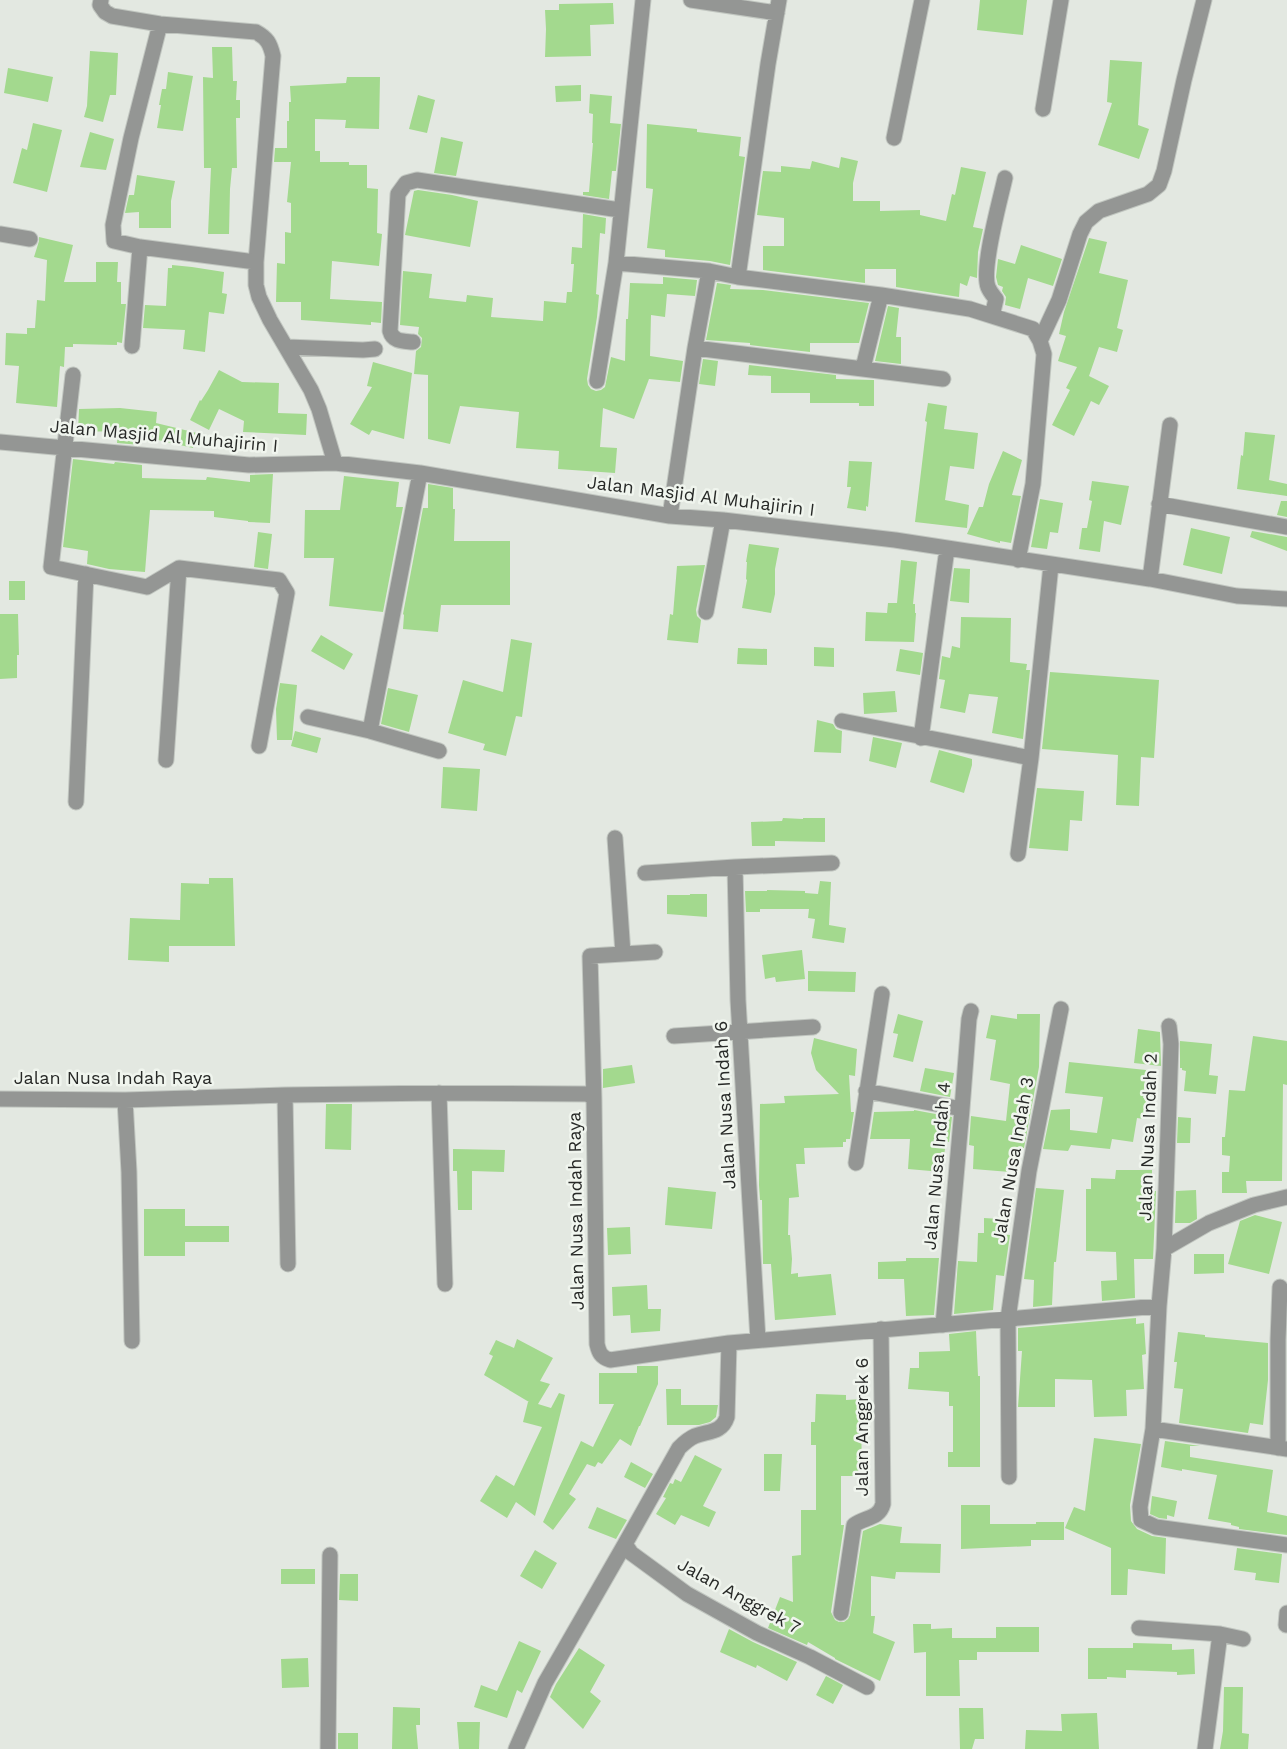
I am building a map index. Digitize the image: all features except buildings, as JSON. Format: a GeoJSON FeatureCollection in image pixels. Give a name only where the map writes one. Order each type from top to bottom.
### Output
{"type":"FeatureCollection","features":[{"type":"Feature","properties":{"kind":"street"},"geometry":{"type":"LineString","coordinates":[[101,0],[100,5],[112,16],[160,24],[256,32],[266,38],[271,45],[273,56],[256,285],[270,320],[311,390],[335,464]]}},
{"type":"Feature","properties":{"kind":"street"},"geometry":{"type":"LineString","coordinates":[[597,381],[616,263],[643,0]]}},
{"type":"Feature","properties":{"kind":"street"},"geometry":{"type":"LineString","coordinates":[[691,0],[778,6],[738,277]]}},
{"type":"Feature","properties":{"kind":"street"},"geometry":{"type":"LineString","coordinates":[[894,138],[922,0]]}},
{"type":"Feature","properties":{"kind":"street"},"geometry":{"type":"LineString","coordinates":[[1043,109],[1061,0]]}},
{"type":"Feature","properties":{"kind":"street"},"geometry":{"type":"LineString","coordinates":[[1040,341],[1059,300],[1086,222],[1099,211],[1148,194],[1158,185],[1164,171],[1204,0]]}},
{"type":"Feature","properties":{"kind":"street"},"geometry":{"type":"LineString","coordinates":[[160,24],[131,138],[113,225],[114,241],[140,247],[256,262]]}},
{"type":"Feature","properties":{"kind":"street"},"geometry":{"type":"LineString","coordinates":[[992,316],[996,299],[986,278],[988,256],[1005,178]]}},
{"type":"Feature","properties":{"kind":"street"},"geometry":{"type":"LineString","coordinates":[[413,342],[395,339],[391,336],[390,331],[398,194],[406,183],[417,180],[620,210]]}},
{"type":"Feature","properties":{"kind":"street"},"geometry":{"type":"LineString","coordinates":[[0,234],[30,239]]}},
{"type":"Feature","properties":{"kind":"street"},"geometry":{"type":"LineString","coordinates":[[132,346],[140,247]]}},
{"type":"Feature","properties":{"kind":"street"},"geometry":{"type":"LineString","coordinates":[[616,263],[709,271],[970,309],[1033,329],[1044,354],[1033,484],[1018,560]]}},
{"type":"Feature","properties":{"kind":"street"},"geometry":{"type":"LineString","coordinates":[[670,516],[709,271]]}},
{"type":"Feature","properties":{"kind":"street"},"geometry":{"type":"LineString","coordinates":[[863,368],[881,295]]}},
{"type":"Feature","properties":{"kind":"street"},"geometry":{"type":"LineString","coordinates":[[287,346],[375,349]]}},
{"type":"Feature","properties":{"kind":"street"},"geometry":{"type":"LineString","coordinates":[[695,348],[943,379]]}},
{"type":"Feature","properties":{"kind":"street"},"geometry":{"type":"LineString","coordinates":[[73,375],[51,567],[147,587],[179,568],[279,580],[287,593],[259,746]]}},
{"type":"Feature","properties":{"kind":"street"},"geometry":{"type":"LineString","coordinates":[[1150,579],[1170,425]]}},
{"type":"Feature","properties":{"kind":"street","name":"Jalan Masjid Al Muhajirin I"},"geometry":{"type":"LineString","coordinates":[[0,442],[249,465],[335,464],[420,472],[670,516],[896,540],[1150,579],[1237,596],[1287,599]]}},
{"type":"Feature","properties":{"kind":"street"},"geometry":{"type":"LineString","coordinates":[[370,731],[420,472]]}},
{"type":"Feature","properties":{"kind":"street"},"geometry":{"type":"LineString","coordinates":[[1160,504],[1287,527]]}},
{"type":"Feature","properties":{"kind":"street"},"geometry":{"type":"LineString","coordinates":[[706,612],[723,520]]}},
{"type":"Feature","properties":{"kind":"street"},"geometry":{"type":"LineString","coordinates":[[921,738],[947,549]]}},
{"type":"Feature","properties":{"kind":"street"},"geometry":{"type":"LineString","coordinates":[[1018,854],[1031,758],[1051,565]]}},
{"type":"Feature","properties":{"kind":"street"},"geometry":{"type":"LineString","coordinates":[[166,760],[179,568]]}},
{"type":"Feature","properties":{"kind":"street"},"geometry":{"type":"LineString","coordinates":[[76,802],[86,574]]}},
{"type":"Feature","properties":{"kind":"street"},"geometry":{"type":"LineString","coordinates":[[308,717],[370,731],[439,751]]}},
{"type":"Feature","properties":{"kind":"street"},"geometry":{"type":"LineString","coordinates":[[842,721],[1031,758]]}},
{"type":"Feature","properties":{"kind":"street"},"geometry":{"type":"LineString","coordinates":[[615,838],[623,954]]}},
{"type":"Feature","properties":{"kind":"street"},"geometry":{"type":"LineString","coordinates":[[645,873],[832,863]]}},
{"type":"Feature","properties":{"kind":"street","name":"Jalan Nusa Indah 6"},"geometry":{"type":"LineString","coordinates":[[735,867],[740,1031],[758,1340]]}},
{"type":"Feature","properties":{"kind":"street"},"geometry":{"type":"LineString","coordinates":[[594,1099],[590,956],[655,952]]}},
{"type":"Feature","properties":{"kind":"street"},"geometry":{"type":"LineString","coordinates":[[856,1163],[882,994]]}},
{"type":"Feature","properties":{"kind":"street","name":"Jalan Nusa Indah 3"},"geometry":{"type":"LineString","coordinates":[[1009,1477],[1008,1319],[1029,1171],[1061,1009]]}},
{"type":"Feature","properties":{"kind":"street","name":"Jalan Nusa Indah 4"},"geometry":{"type":"LineString","coordinates":[[943,1325],[971,1011]]}},
{"type":"Feature","properties":{"kind":"street","name":"Jalan Nusa Indah 2"},"geometry":{"type":"LineString","coordinates":[[1169,1026],[1171,1044],[1164,1249],[1153,1429],[1140,1507],[1141,1520],[1156,1527],[1287,1545]]}},
{"type":"Feature","properties":{"kind":"street"},"geometry":{"type":"LineString","coordinates":[[674,1036],[813,1027]]}},
{"type":"Feature","properties":{"kind":"street"},"geometry":{"type":"LineString","coordinates":[[866,1091],[962,1109]]}},
{"type":"Feature","properties":{"kind":"street"},"geometry":{"type":"LineString","coordinates":[[439,1093],[445,1284]]}},
{"type":"Feature","properties":{"kind":"street","name":"Jalan Nusa Indah Raya"},"geometry":{"type":"LineString","coordinates":[[0,1099],[125,1100],[439,1093],[588,1094],[594,1099],[597,1344],[599,1353],[610,1360],[758,1340],[1159,1306]]}},
{"type":"Feature","properties":{"kind":"street"},"geometry":{"type":"LineString","coordinates":[[285,1095],[288,1264]]}},
{"type":"Feature","properties":{"kind":"street"},"geometry":{"type":"LineString","coordinates":[[125,1100],[129,1172],[132,1341]]}},
{"type":"Feature","properties":{"kind":"street"},"geometry":{"type":"LineString","coordinates":[[1164,1249],[1209,1223],[1254,1205],[1287,1197]]}},
{"type":"Feature","properties":{"kind":"street"},"geometry":{"type":"LineString","coordinates":[[1153,1429],[1282,1448],[1278,1340],[1280,1287]]}},
{"type":"Feature","properties":{"kind":"street","name":"Jalan Anggrek 6"},"geometry":{"type":"LineString","coordinates":[[840,1613],[854,1525],[863,1519],[877,1515],[883,1504],[881,1329]]}},
{"type":"Feature","properties":{"kind":"street"},"geometry":{"type":"LineString","coordinates":[[516,1749],[545,1683],[679,1448],[687,1440],[697,1435],[722,1428],[727,1417],[729,1343]]}},
{"type":"Feature","properties":{"kind":"street","name":"Jalan Anggrek 7"},"geometry":{"type":"LineString","coordinates":[[625,1544],[631,1553],[687,1594],[757,1633],[810,1657],[867,1687]]}},
{"type":"Feature","properties":{"kind":"street"},"geometry":{"type":"LineString","coordinates":[[328,1749],[330,1555]]}},
{"type":"Feature","properties":{"kind":"street"},"geometry":{"type":"LineString","coordinates":[[1139,1628],[1220,1634],[1243,1640]]}},
{"type":"Feature","properties":{"kind":"street"},"geometry":{"type":"LineString","coordinates":[[1205,1749],[1220,1634]]}}]}
